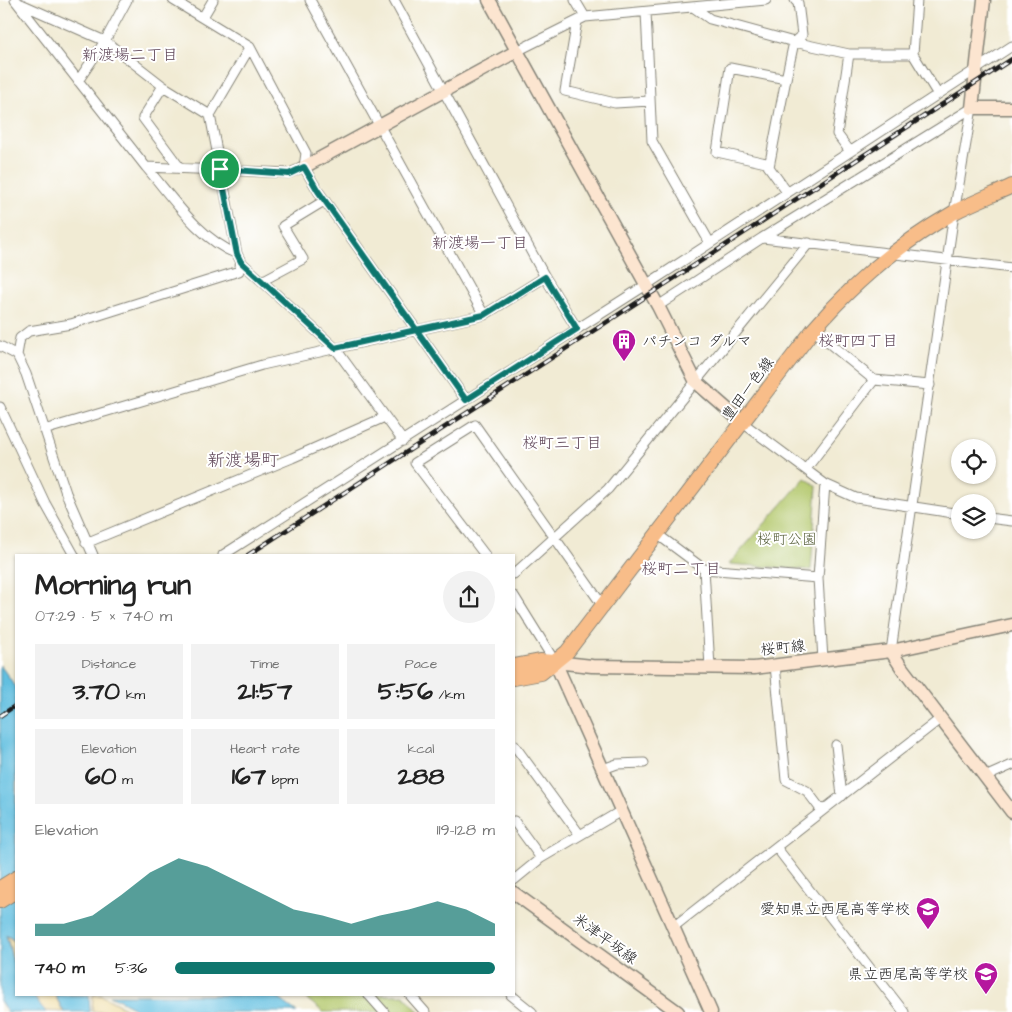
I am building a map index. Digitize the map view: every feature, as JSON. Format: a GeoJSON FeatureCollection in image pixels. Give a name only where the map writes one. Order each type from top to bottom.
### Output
{"type":"FeatureCollection","features":[{"type":"Feature","properties":{"kind":"main road","name":"豊田一色線"},"geometry":{"type":"LineString","coordinates":[[515,678],[541,672],[567,652],[813,330],[867,273],[954,213],[1012,186]]}},
{"type":"Feature","properties":{"kind":"main road"},"geometry":{"type":"LineString","coordinates":[[515,666],[540,661],[555,662]]}},
{"type":"Feature","properties":{"kind":"main road"},"geometry":{"type":"LineString","coordinates":[[0,888],[15,879]]}},
{"type":"Feature","properties":{"kind":"main road"},"geometry":{"type":"LineString","coordinates":[[0,901],[15,892]]}},
{"type":"Feature","properties":{"kind":"street"},"geometry":{"type":"LineString","coordinates":[[78,81],[105,41],[127,0]]}},
{"type":"Feature","properties":{"kind":"street"},"geometry":{"type":"LineString","coordinates":[[174,0],[250,47],[306,153],[304,167],[324,201],[466,400]]}},
{"type":"Feature","properties":{"kind":"street"},"geometry":{"type":"LineString","coordinates":[[203,17],[213,0]]}},
{"type":"Feature","properties":{"kind":"street"},"geometry":{"type":"LineString","coordinates":[[310,0],[484,315]]}},
{"type":"Feature","properties":{"kind":"street"},"geometry":{"type":"LineString","coordinates":[[394,0],[545,277],[577,329]]}},
{"type":"Feature","properties":{"kind":"street"},"geometry":{"type":"LineString","coordinates":[[489,0],[658,306],[696,382],[743,423],[825,484],[856,498],[951,512]]}},
{"type":"Feature","properties":{"kind":"street"},"geometry":{"type":"LineString","coordinates":[[576,0],[581,19],[565,91],[615,103],[650,101]]}},
{"type":"Feature","properties":{"kind":"street"},"geometry":{"type":"LineString","coordinates":[[146,167],[220,169],[289,174],[581,19],[766,0]]}},
{"type":"Feature","properties":{"kind":"street"},"geometry":{"type":"LineString","coordinates":[[769,167],[794,42],[802,36],[796,0]]}},
{"type":"Feature","properties":{"kind":"street"},"geometry":{"type":"LineString","coordinates":[[917,0],[913,54],[937,93]]}},
{"type":"Feature","properties":{"kind":"street"},"geometry":{"type":"LineString","coordinates":[[984,0],[972,108],[954,213],[891,651],[940,719],[1012,812]]}},
{"type":"Feature","properties":{"kind":"street"},"geometry":{"type":"LineString","coordinates":[[17,1],[105,41],[163,86],[210,114]]}},
{"type":"Feature","properties":{"kind":"street"},"geometry":{"type":"LineString","coordinates":[[17,1],[146,167],[199,228],[239,258],[335,348],[403,441]]}},
{"type":"Feature","properties":{"kind":"street"},"geometry":{"type":"LineString","coordinates":[[693,7],[710,19],[794,42],[849,54],[913,54]]}},
{"type":"Feature","properties":{"kind":"street"},"geometry":{"type":"LineString","coordinates":[[646,12],[652,141],[710,243]]}},
{"type":"Feature","properties":{"kind":"street"},"geometry":{"type":"LineString","coordinates":[[225,554],[646,285],[849,150],[1012,46]]}},
{"type":"Feature","properties":{"kind":"street"},"geometry":{"type":"LineString","coordinates":[[93,554],[86,543],[66,493],[26,374],[17,355],[20,338],[29,331],[71,324],[120,310],[239,271],[239,258],[210,114],[250,47]]}},
{"type":"Feature","properties":{"kind":"street"},"geometry":{"type":"LineString","coordinates":[[849,54],[837,134],[849,150]]}},
{"type":"Feature","properties":{"kind":"street"},"geometry":{"type":"LineString","coordinates":[[786,79],[730,68],[718,152],[766,163],[787,192]]}},
{"type":"Feature","properties":{"kind":"street"},"geometry":{"type":"LineString","coordinates":[[163,86],[143,118],[180,168]]}},
{"type":"Feature","properties":{"kind":"street"},"geometry":{"type":"LineString","coordinates":[[658,306],[762,238],[972,108],[1012,108]]}},
{"type":"Feature","properties":{"kind":"street"},"geometry":{"type":"LineString","coordinates":[[262,281],[303,259],[283,226],[324,201]]}},
{"type":"Feature","properties":{"kind":"street"},"geometry":{"type":"LineString","coordinates":[[762,238],[1012,268]]}},
{"type":"Feature","properties":{"kind":"street"},"geometry":{"type":"LineString","coordinates":[[515,573],[608,489],[809,243]]}},
{"type":"Feature","properties":{"kind":"street"},"geometry":{"type":"LineString","coordinates":[[44,430],[204,381],[335,348],[484,315],[545,277]]}},
{"type":"Feature","properties":{"kind":"street"},"geometry":{"type":"LineString","coordinates":[[813,330],[874,380],[930,385]]}},
{"type":"Feature","properties":{"kind":"street"},"geometry":{"type":"LineString","coordinates":[[0,346],[17,355]]}},
{"type":"Feature","properties":{"kind":"street"},"geometry":{"type":"LineString","coordinates":[[806,470],[874,380]]}},
{"type":"Feature","properties":{"kind":"street"},"geometry":{"type":"LineString","coordinates":[[0,407],[41,495],[73,554]]}},
{"type":"Feature","properties":{"kind":"street"},"geometry":{"type":"LineString","coordinates":[[86,543],[292,458],[385,417]]}},
{"type":"Feature","properties":{"kind":"street"},"geometry":{"type":"LineString","coordinates":[[484,554],[415,463],[476,425],[602,606]]}},
{"type":"Feature","properties":{"kind":"street"},"geometry":{"type":"LineString","coordinates":[[824,660],[818,578],[825,484]]}},
{"type":"Feature","properties":{"kind":"street"},"geometry":{"type":"LineString","coordinates":[[996,520],[1011,524]]}},
{"type":"Feature","properties":{"kind":"street"},"geometry":{"type":"LineString","coordinates":[[657,534],[704,569],[818,578]]}},
{"type":"Feature","properties":{"kind":"street"},"geometry":{"type":"LineString","coordinates":[[704,569],[710,667]]}},
{"type":"Feature","properties":{"kind":"street"},"geometry":{"type":"LineString","coordinates":[[515,598],[555,662],[711,1012]]}},
{"type":"Feature","properties":{"kind":"street","name":"桜町線"},"geometry":{"type":"LineString","coordinates":[[555,662],[592,666],[710,667],[775,665],[891,651],[1012,625]]}},
{"type":"Feature","properties":{"kind":"street"},"geometry":{"type":"LineString","coordinates":[[775,665],[786,780],[807,791],[822,811]]}},
{"type":"Feature","properties":{"kind":"street"},"geometry":{"type":"LineString","coordinates":[[672,928],[940,719]]}},
{"type":"Feature","properties":{"kind":"street"},"geometry":{"type":"LineString","coordinates":[[836,745],[842,796]]}},
{"type":"Feature","properties":{"kind":"street"},"geometry":{"type":"LineString","coordinates":[[515,746],[580,835]]}},
{"type":"Feature","properties":{"kind":"street"},"geometry":{"type":"LineString","coordinates":[[603,769],[617,764],[644,763]]}},
{"type":"Feature","properties":{"kind":"street"},"geometry":{"type":"LineString","coordinates":[[985,777],[1012,765]]}},
{"type":"Feature","properties":{"kind":"street"},"geometry":{"type":"LineString","coordinates":[[515,879],[541,858],[621,811]]}},
{"type":"Feature","properties":{"kind":"street"},"geometry":{"type":"LineString","coordinates":[[515,822],[541,858]]}},
{"type":"Feature","properties":{"kind":"street"},"geometry":{"type":"LineString","coordinates":[[776,847],[904,1012]]}},
{"type":"Feature","properties":{"kind":"street","name":"米津平坂線"},"geometry":{"type":"LineString","coordinates":[[515,894],[678,1012]]}},
{"type":"Feature","properties":{"kind":"street"},"geometry":{"type":"LineString","coordinates":[[370,996],[384,1012]]}},
{"type":"Feature","properties":{"kind":"street"},"geometry":{"type":"LineString","coordinates":[[411,996],[425,1012]]}},
{"type":"Feature","properties":{"kind":"street"},"geometry":{"type":"LineString","coordinates":[[511,996],[532,1012]]}},
{"type":"Feature","properties":{"kind":"green space","name":"桜町公園"},"geometry":{"type":"Polygon","coordinates":[[[805,478],[817,486],[811,570],[729,564],[805,478]]]}},
{"type":"Feature","properties":{"kind":"green space"},"geometry":{"type":"Polygon","coordinates":[[[303,996],[405,996],[419,1012],[323,1012],[303,996]]]}},
{"type":"Feature","properties":{"kind":"sand"},"geometry":{"type":"Polygon","coordinates":[[[7,936],[15,942],[15,967],[7,936]]]}},
{"type":"Feature","properties":{"kind":"sand"},"geometry":{"type":"Polygon","coordinates":[[[35,996],[55,996],[63,1012],[44,1011],[35,996]]]}},
{"type":"Feature","properties":{"kind":"sand"},"geometry":{"type":"Polygon","coordinates":[[[93,996],[103,996],[132,1012],[92,1012],[93,996]]]}},
{"type":"Feature","properties":{"kind":"water"},"geometry":{"type":"Polygon","coordinates":[[[0,665],[15,686],[15,940],[6,935],[15,970],[15,996],[33,996],[46,1012],[7,1012],[0,1001],[0,665]]]}},
{"type":"Feature","properties":{"kind":"water"},"geometry":{"type":"Polygon","coordinates":[[[56,996],[89,996],[90,1012],[64,1012],[56,996]]]}},
{"type":"Feature","properties":{"kind":"water"},"geometry":{"type":"Polygon","coordinates":[[[112,996],[275,996],[297,1012],[137,1012],[131,1006],[112,996]]]}},
{"type":"Feature","properties":{"kind":"railway"},"geometry":{"type":"LineString","coordinates":[[250,554],[1012,59]]}},
{"type":"Feature","properties":{"kind":"railway"},"geometry":{"type":"LineString","coordinates":[[0,716],[15,706]]}},
{"type":"Feature","properties":{"kind":"place","name":"パチンコ ダルマ"},"geometry":{"type":"Point","coordinates":[624,362]}},
{"type":"Feature","properties":{"kind":"place","name":"愛知県立西尾高等学校"},"geometry":{"type":"Point","coordinates":[928,930]}},
{"type":"Feature","properties":{"kind":"place","name":"県立西尾高等学校"},"geometry":{"type":"Point","coordinates":[986,995]}},
{"type":"Feature","properties":{"kind":"district","name":"新渡場二丁目"},"geometry":{"type":"Point","coordinates":[130,55]}},
{"type":"Feature","properties":{"kind":"district","name":"新渡場一丁目"},"geometry":{"type":"Point","coordinates":[480,243]}},
{"type":"Feature","properties":{"kind":"district","name":"桜町四丁目"},"geometry":{"type":"Point","coordinates":[858,341]}},
{"type":"Feature","properties":{"kind":"district","name":"桜町三丁目"},"geometry":{"type":"Point","coordinates":[562,443]}},
{"type":"Feature","properties":{"kind":"district","name":"新渡場町"},"geometry":{"type":"Point","coordinates":[243,460]}},
{"type":"Feature","properties":{"kind":"district","name":"桜町二丁目"},"geometry":{"type":"Point","coordinates":[681,569]}},
{"type":"Feature","properties":{"kind":"route"},"geometry":{"type":"LineString","coordinates":[[220,169],[237,254],[241,262],[335,348],[415,331],[484,315],[545,277],[577,329],[466,400],[415,331],[318,191],[304,167],[289,174],[220,169]]}}]}
